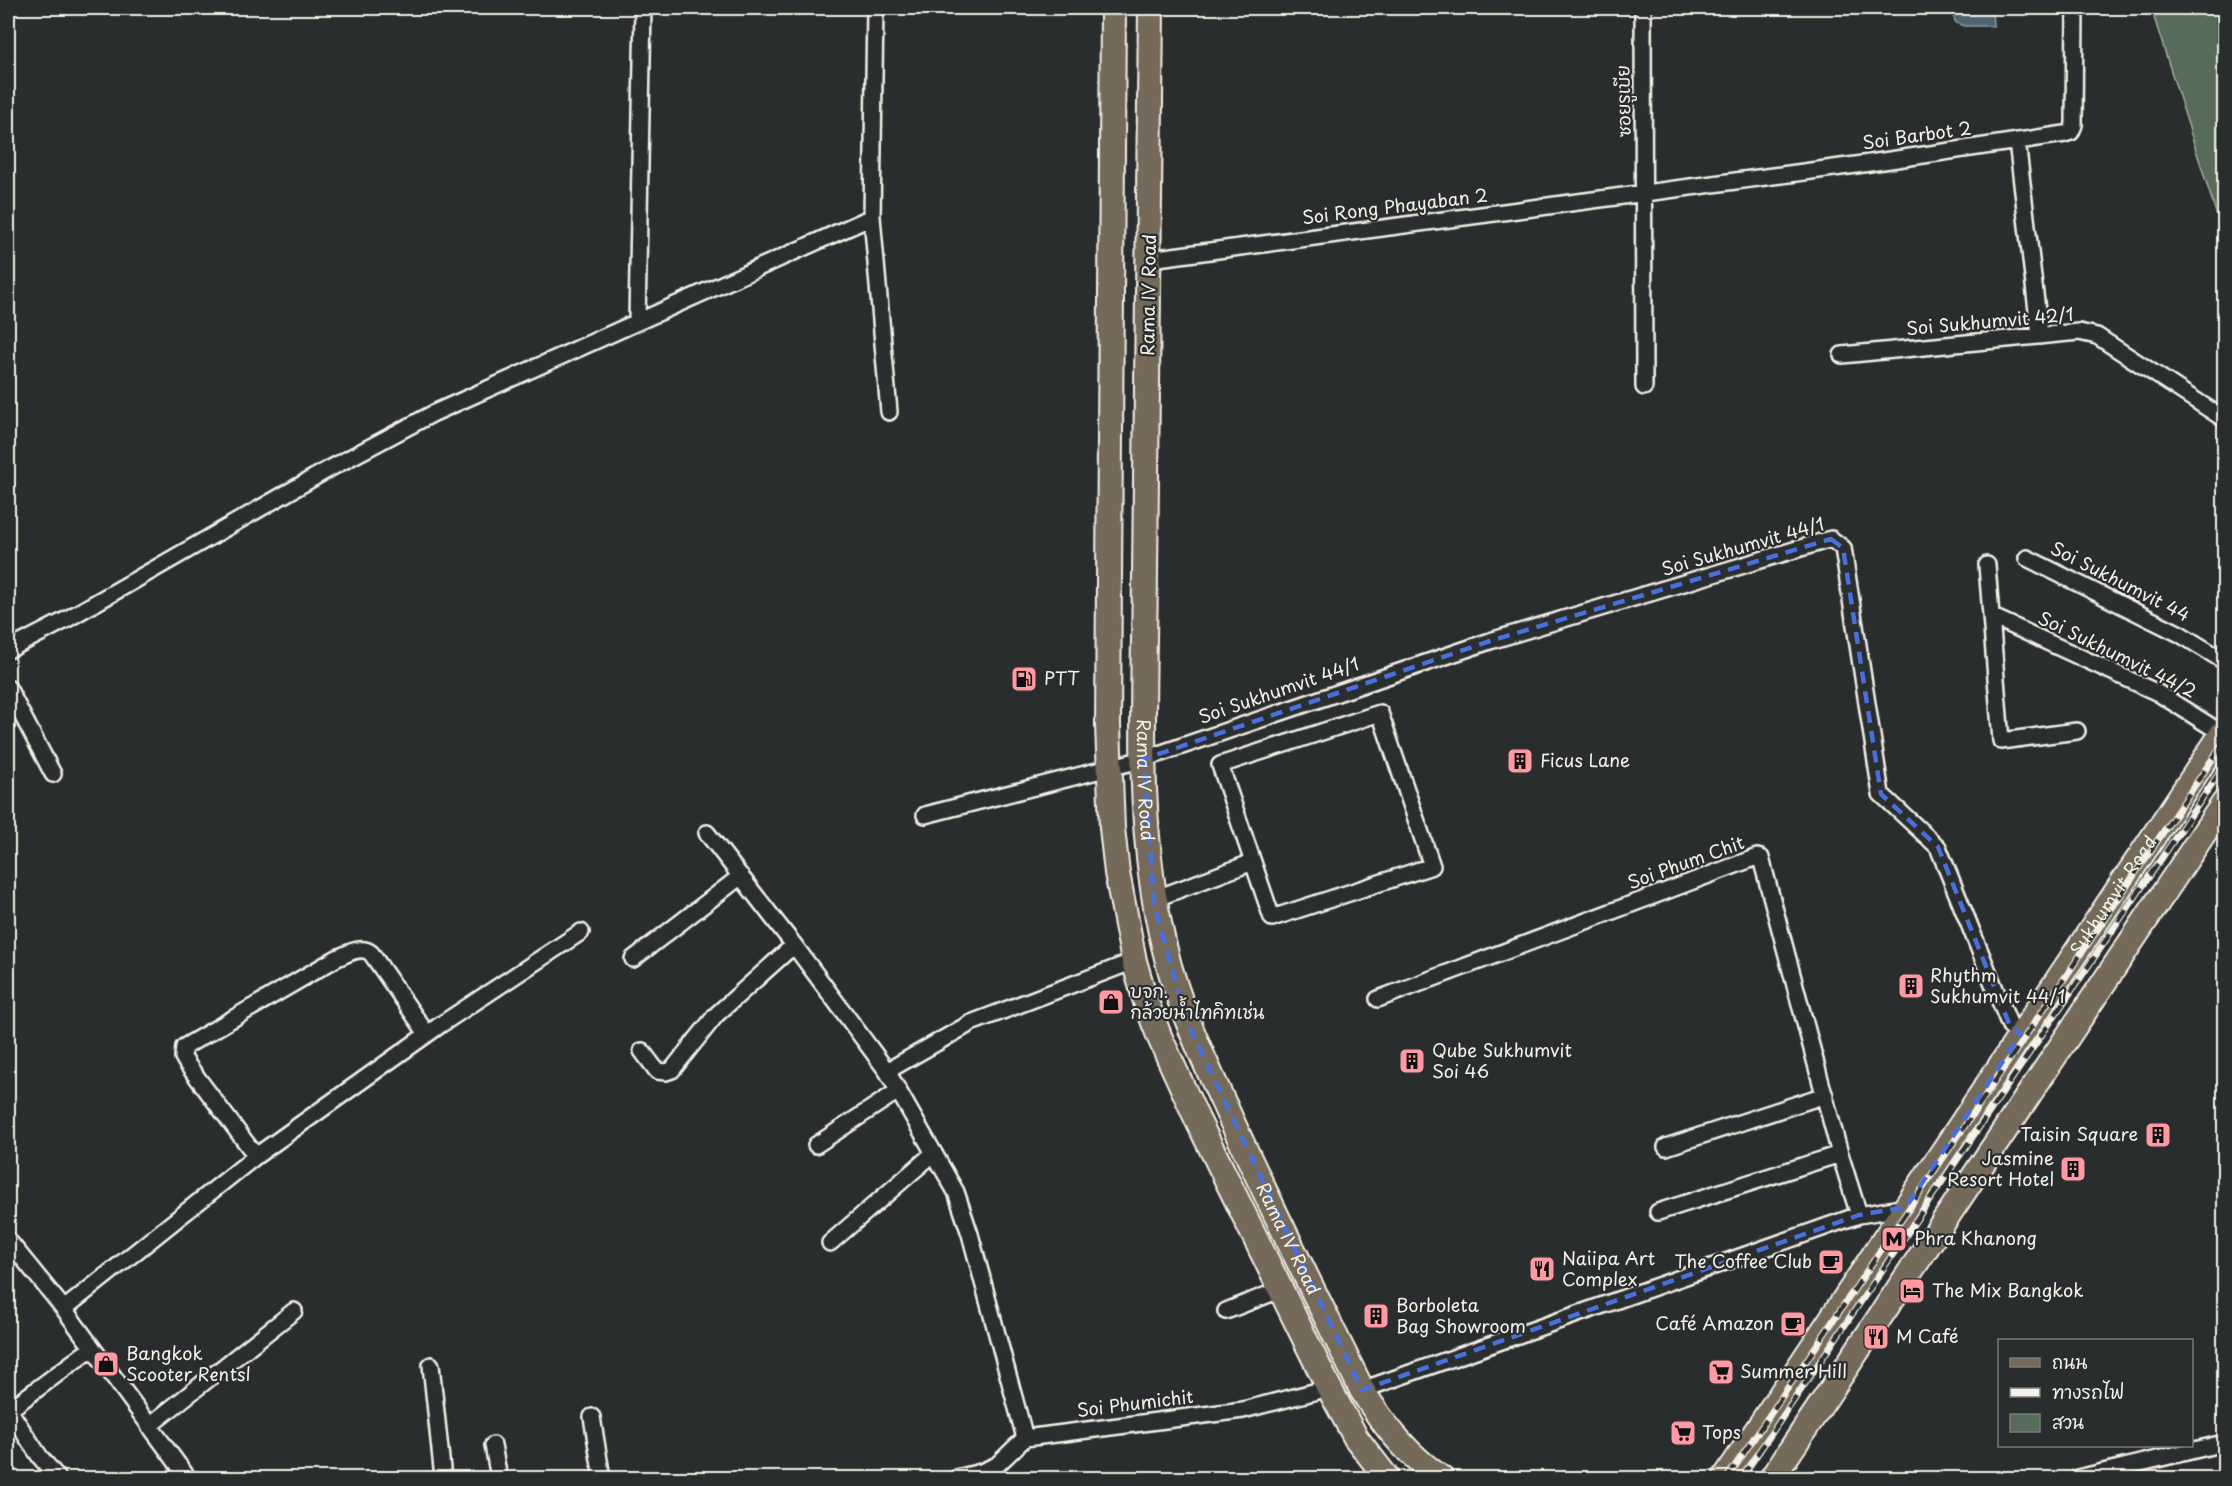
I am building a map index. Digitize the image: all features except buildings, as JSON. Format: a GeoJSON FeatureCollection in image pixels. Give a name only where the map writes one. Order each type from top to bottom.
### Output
{"type":"FeatureCollection","features":[{"type":"Feature","properties":{"kind":"main road","name":"Rama IV Road"},"geometry":{"type":"LineString","coordinates":[[1113,8],[1108,594],[1109,769],[1117,873],[1134,961],[1160,1038],[1197,1119],[1329,1388],[1356,1438],[1387,1479]]}},
{"type":"Feature","properties":{"kind":"main road","name":"Rama IV Road"},"geometry":{"type":"LineString","coordinates":[[1151,8],[1144,759],[1148,861],[1154,899],[1165,950],[1187,1022],[1244,1150],[1362,1390],[1381,1422],[1422,1465],[1441,1479]]}},
{"type":"Feature","properties":{"kind":"main road","name":"Sukhumvit Road"},"geometry":{"type":"LineString","coordinates":[[1725,1479],[2224,734]]}},
{"type":"Feature","properties":{"kind":"main road"},"geometry":{"type":"LineString","coordinates":[[1772,1479],[2224,803]]}},
{"type":"Feature","properties":{"kind":"street"},"geometry":{"type":"LineString","coordinates":[[637,321],[644,8]]}},
{"type":"Feature","properties":{"kind":"street"},"geometry":{"type":"LineString","coordinates":[[875,8],[872,217],[889,412]]}},
{"type":"Feature","properties":{"kind":"street","name":"ซอยรูเบีย"},"geometry":{"type":"LineString","coordinates":[[1643,8],[1644,387]]}},
{"type":"Feature","properties":{"kind":"street","name":"Soi Barbot 2"},"geometry":{"type":"LineString","coordinates":[[1645,194],[2071,132],[2074,125],[2075,8]]}},
{"type":"Feature","properties":{"kind":"street"},"geometry":{"type":"LineString","coordinates":[[2017,141],[2040,336]]}},
{"type":"Feature","properties":{"kind":"street","name":"Soi Rong Phayaban 2"},"geometry":{"type":"LineString","coordinates":[[1150,258],[1645,194]]}},
{"type":"Feature","properties":{"kind":"street"},"geometry":{"type":"LineString","coordinates":[[8,650],[434,413],[872,217]]}},
{"type":"Feature","properties":{"kind":"street","name":"Soi Sukhumvit 42/1"},"geometry":{"type":"LineString","coordinates":[[1842,356],[2079,332],[2097,336],[2224,419]]}},
{"type":"Feature","properties":{"kind":"street","name":"Soi Sukhumvit 44/1"},"geometry":{"type":"LineString","coordinates":[[1144,759],[1490,641],[1831,539],[1843,548],[1881,794],[1938,847],[2010,1026],[2021,1034]]}},
{"type":"Feature","properties":{"kind":"street","name":"Soi Sukhumvit 44"},"geometry":{"type":"LineString","coordinates":[[2027,558],[2180,634],[2224,661]]}},
{"type":"Feature","properties":{"kind":"street"},"geometry":{"type":"LineString","coordinates":[[1987,565],[2001,741],[2077,731]]}},
{"type":"Feature","properties":{"kind":"street","name":"Soi Sukhumvit 44/2"},"geometry":{"type":"LineString","coordinates":[[1991,616],[2158,693],[2224,734]]}},
{"type":"Feature","properties":{"kind":"street"},"geometry":{"type":"LineString","coordinates":[[8,688],[53,774]]}},
{"type":"Feature","properties":{"kind":"street"},"geometry":{"type":"LineString","coordinates":[[1380,713],[1432,866],[1272,918],[1253,862],[1220,765],[1380,713]]}},
{"type":"Feature","properties":{"kind":"street"},"geometry":{"type":"LineString","coordinates":[[925,815],[1144,759]]}},
{"type":"Feature","properties":{"kind":"street"},"geometry":{"type":"LineString","coordinates":[[707,833],[794,945],[887,1071],[956,1192],[970,1234],[1025,1438],[997,1465],[957,1479]]}},
{"type":"Feature","properties":{"kind":"street","name":"Soi Phum Chit"},"geometry":{"type":"LineString","coordinates":[[1378,999],[1757,857],[1761,858],[1840,1154],[1859,1215]]}},
{"type":"Feature","properties":{"kind":"street"},"geometry":{"type":"LineString","coordinates":[[1154,899],[1253,862]]}},
{"type":"Feature","properties":{"kind":"street"},"geometry":{"type":"LineString","coordinates":[[633,959],[741,876]]}},
{"type":"Feature","properties":{"kind":"street"},"geometry":{"type":"LineString","coordinates":[[64,1310],[256,1156],[427,1034],[581,932]]}},
{"type":"Feature","properties":{"kind":"street"},"geometry":{"type":"LineString","coordinates":[[642,1051],[657,1071],[672,1070],[716,1015],[794,945]]}},
{"type":"Feature","properties":{"kind":"street"},"geometry":{"type":"LineString","coordinates":[[256,1156],[187,1064],[183,1057],[184,1047],[337,958],[360,949],[367,949],[371,953],[427,1034]]}},
{"type":"Feature","properties":{"kind":"street"},"geometry":{"type":"LineString","coordinates":[[887,1071],[971,1023],[1134,961]]}},
{"type":"Feature","properties":{"kind":"street"},"geometry":{"type":"LineString","coordinates":[[816,1144],[898,1090]]}},
{"type":"Feature","properties":{"kind":"street"},"geometry":{"type":"LineString","coordinates":[[1666,1147],[1825,1095]]}},
{"type":"Feature","properties":{"kind":"street"},"geometry":{"type":"LineString","coordinates":[[830,1243],[934,1154]]}},
{"type":"Feature","properties":{"kind":"street"},"geometry":{"type":"LineString","coordinates":[[1658,1212],[1840,1154]]}},
{"type":"Feature","properties":{"kind":"street"},"geometry":{"type":"LineString","coordinates":[[1362,1390],[1859,1215],[1906,1207]]}},
{"type":"Feature","properties":{"kind":"street"},"geometry":{"type":"LineString","coordinates":[[8,1240],[64,1310],[188,1479]]}},
{"type":"Feature","properties":{"kind":"street"},"geometry":{"type":"LineString","coordinates":[[1226,1311],[1281,1289]]}},
{"type":"Feature","properties":{"kind":"street"},"geometry":{"type":"LineString","coordinates":[[149,1426],[294,1311]]}},
{"type":"Feature","properties":{"kind":"street"},"geometry":{"type":"LineString","coordinates":[[58,1479],[40,1457],[9,1410],[92,1348]]}},
{"type":"Feature","properties":{"kind":"street"},"geometry":{"type":"LineString","coordinates":[[431,1365],[443,1479]]}},
{"type":"Feature","properties":{"kind":"street","name":"Soi Phumichit"},"geometry":{"type":"LineString","coordinates":[[1025,1438],[1243,1410],[1329,1388]]}},
{"type":"Feature","properties":{"kind":"street"},"geometry":{"type":"LineString","coordinates":[[592,1417],[602,1479]]}},
{"type":"Feature","properties":{"kind":"street"},"geometry":{"type":"LineString","coordinates":[[2078,1479],[2224,1443]]}},
{"type":"Feature","properties":{"kind":"street"},"geometry":{"type":"LineString","coordinates":[[493,1445],[499,1479]]}},
{"type":"Feature","properties":{"kind":"highlighted area"},"geometry":{"type":"Polygon","coordinates":[[[1831,539],[1843,548],[1881,794],[1938,847],[2010,1026],[2021,1034],[1906,1207],[1859,1215],[1362,1390],[1187,1022],[1154,904],[1144,759],[1490,641],[1831,539]]]}},
{"type":"Feature","properties":{"kind":"green space"},"geometry":{"type":"Polygon","coordinates":[[[2151,8],[2224,8],[2224,238],[2151,8]]]}},
{"type":"Feature","properties":{"kind":"water"},"geometry":{"type":"Polygon","coordinates":[[[1992,8],[1993,26],[1964,26],[1956,23],[1953,16],[1954,9],[1992,8]]]}},
{"type":"Feature","properties":{"kind":"railway"},"geometry":{"type":"LineString","coordinates":[[1727,1478],[2224,742]]}},
{"type":"Feature","properties":{"kind":"railway"},"geometry":{"type":"LineString","coordinates":[[1741,1478],[2224,766]]}},
{"type":"Feature","properties":{"kind":"place","name":"PTT"},"geometry":{"type":"Point","coordinates":[1024,679]}},
{"type":"Feature","properties":{"kind":"place","name":"Ficus Lane"},"geometry":{"type":"Point","coordinates":[1520,761]}},
{"type":"Feature","properties":{"kind":"place","name":"Rhythm Sukhumvit 44/1"},"geometry":{"type":"Point","coordinates":[1911,986]}},
{"type":"Feature","properties":{"kind":"place","name":"บจก. กล้วยน้ำไทคิทเช่น"},"geometry":{"type":"Point","coordinates":[1111,1002]}},
{"type":"Feature","properties":{"kind":"place","name":"Qube Sukhumvit Soi 46"},"geometry":{"type":"Point","coordinates":[1412,1061]}},
{"type":"Feature","properties":{"kind":"place","name":"Taisin Square"},"geometry":{"type":"Point","coordinates":[2158,1135]}},
{"type":"Feature","properties":{"kind":"place","name":"Jasmine Resort Hotel"},"geometry":{"type":"Point","coordinates":[2073,1169]}},
{"type":"Feature","properties":{"kind":"place","name":"Phra Khanong"},"geometry":{"type":"Point","coordinates":[1894,1239]}},
{"type":"Feature","properties":{"kind":"place","name":"The Coffee Club"},"geometry":{"type":"Point","coordinates":[1831,1262]}},
{"type":"Feature","properties":{"kind":"place","name":"Naiipa Art Complex"},"geometry":{"type":"Point","coordinates":[1542,1269]}},
{"type":"Feature","properties":{"kind":"place","name":"The Mix Bangkok"},"geometry":{"type":"Point","coordinates":[1912,1291]}},
{"type":"Feature","properties":{"kind":"place","name":"Borboleta Bag Showroom"},"geometry":{"type":"Point","coordinates":[1376,1316]}},
{"type":"Feature","properties":{"kind":"place","name":"Café Amazon"},"geometry":{"type":"Point","coordinates":[1793,1324]}},
{"type":"Feature","properties":{"kind":"place","name":"M Café"},"geometry":{"type":"Point","coordinates":[1876,1337]}},
{"type":"Feature","properties":{"kind":"place","name":"Bangkok Scooter Rentsl"},"geometry":{"type":"Point","coordinates":[106,1364]}},
{"type":"Feature","properties":{"kind":"place","name":"Summer Hill"},"geometry":{"type":"Point","coordinates":[1721,1372]}},
{"type":"Feature","properties":{"kind":"place","name":"Tops"},"geometry":{"type":"Point","coordinates":[1683,1433]}}]}
